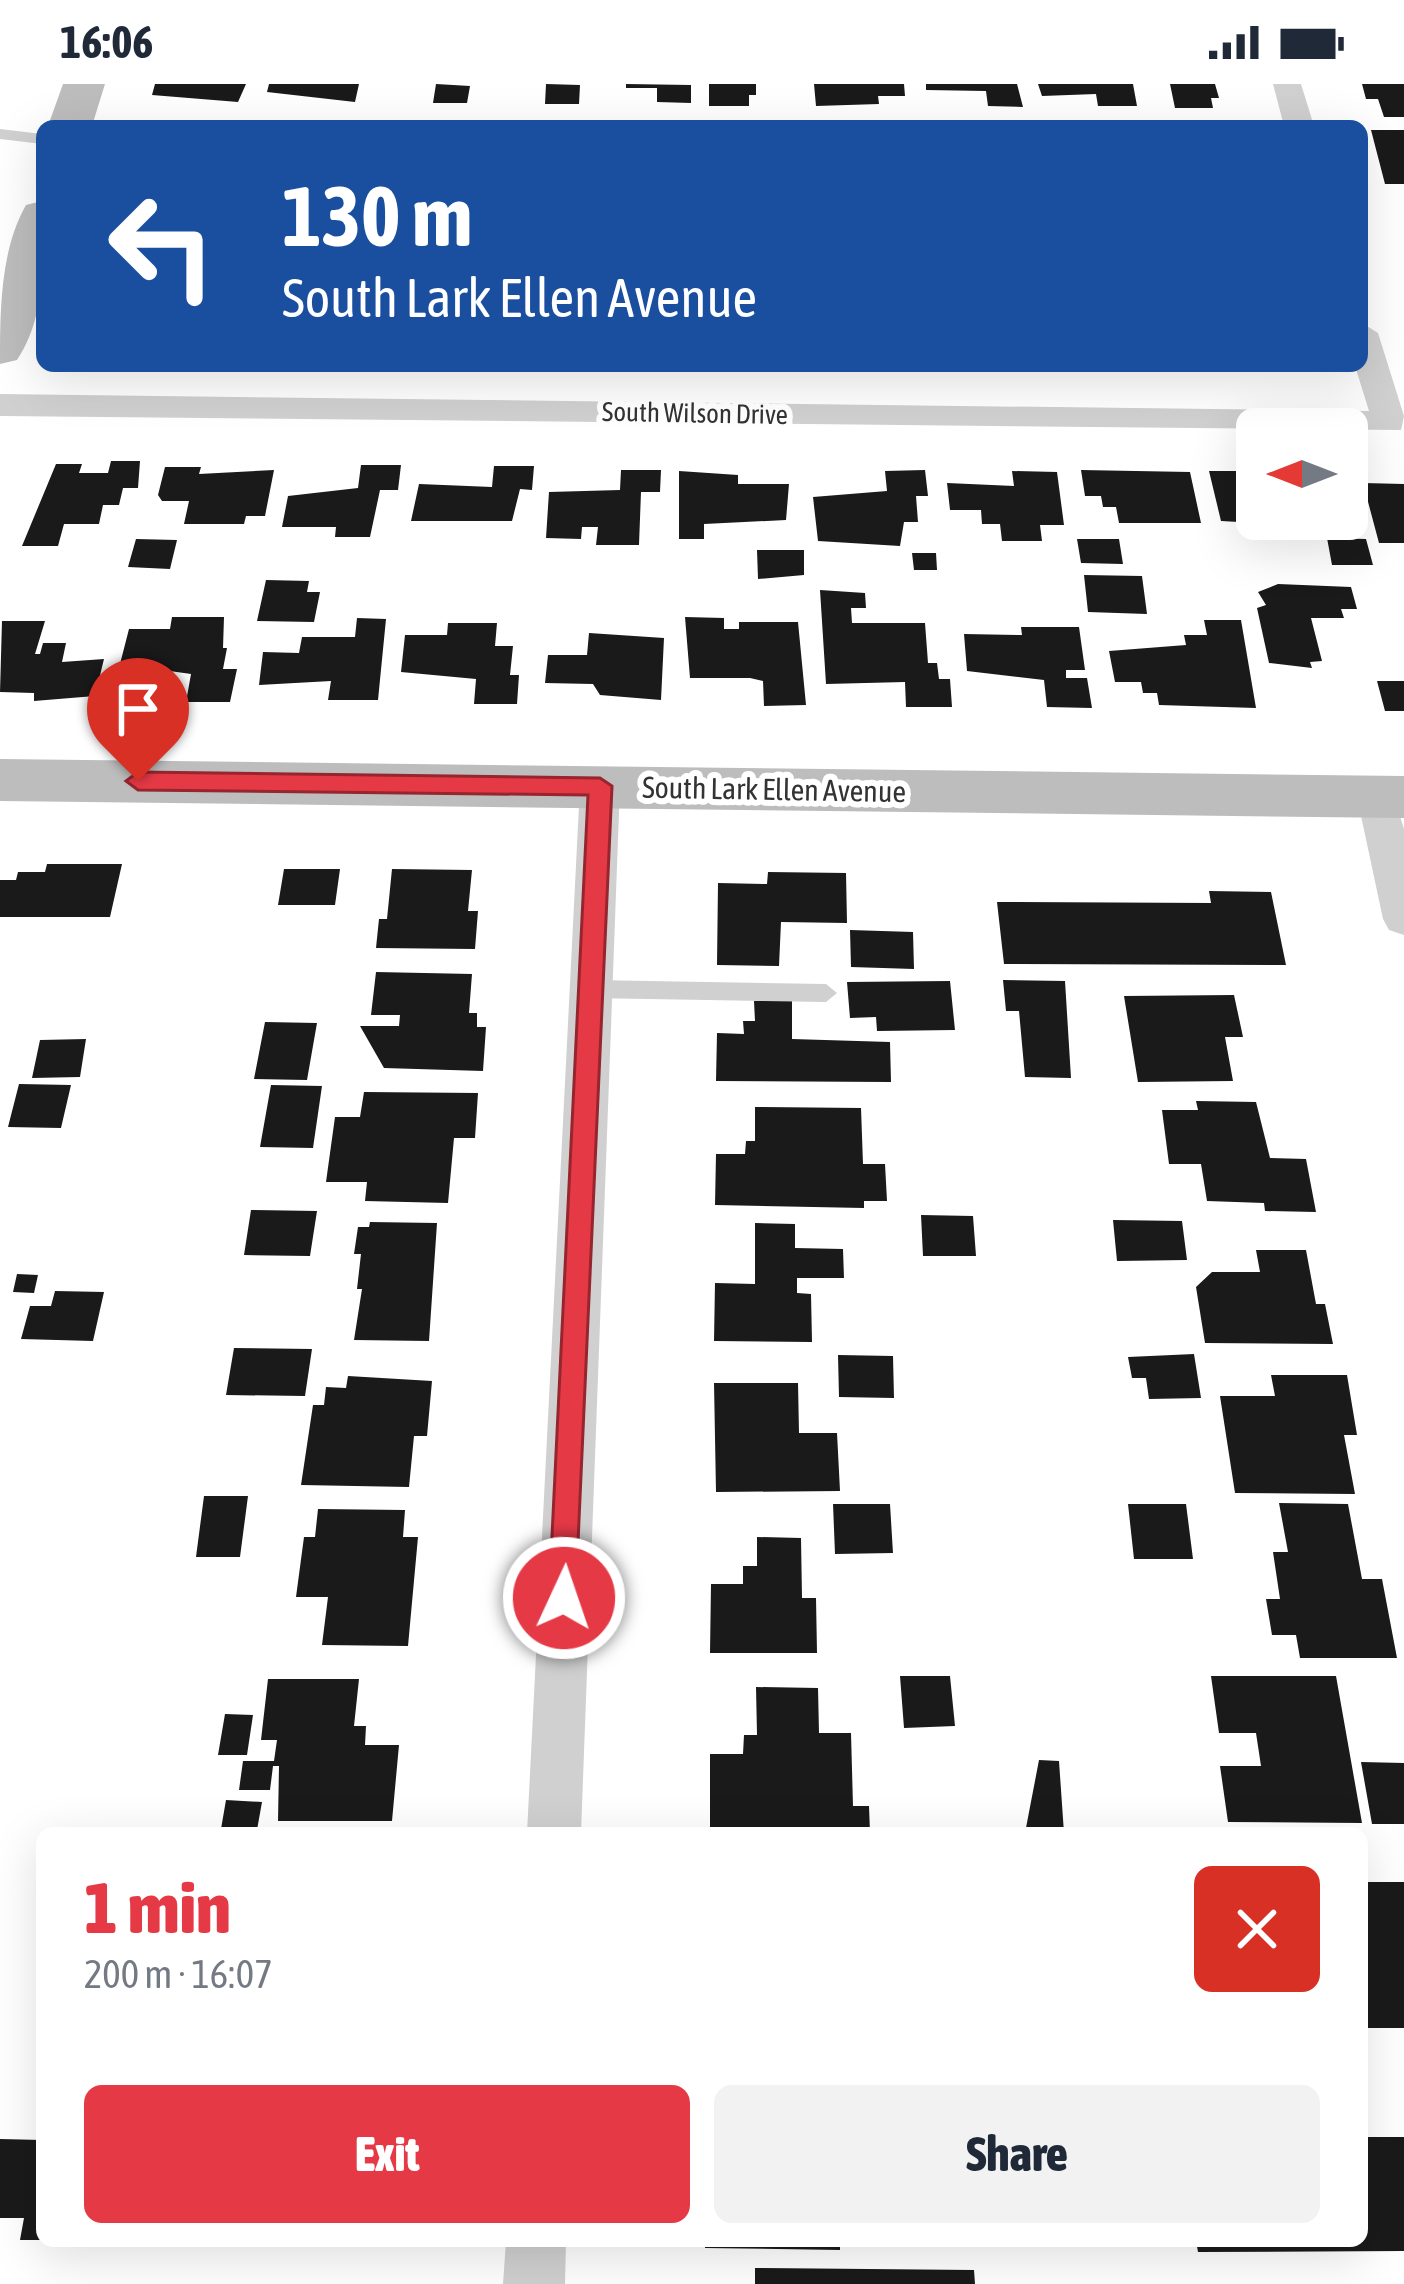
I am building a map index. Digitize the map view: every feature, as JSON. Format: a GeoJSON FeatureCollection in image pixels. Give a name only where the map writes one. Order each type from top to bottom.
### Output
{"type":"FeatureCollection","features":[{"type":"Feature","properties":{"kind":"street"},"geometry":{"type":"LineString","coordinates":[[72,120],[84,84]]}},
{"type":"Feature","properties":{"kind":"street"},"geometry":{"type":"LineString","coordinates":[[1287,84],[1297,120]]}},
{"type":"Feature","properties":{"kind":"street"},"geometry":{"type":"LineString","coordinates":[[0,348],[36,234]]}},
{"type":"Feature","properties":{"kind":"street","name":"South Wilson Drive"},"geometry":{"type":"LineString","coordinates":[[0,405],[1389,422],[1368,353]]}},
{"type":"Feature","properties":{"kind":"street","name":"South Lark Ellen Avenue"},"geometry":{"type":"LineString","coordinates":[[0,780],[1390,797]]}},
{"type":"Feature","properties":{"kind":"street"},"geometry":{"type":"LineString","coordinates":[[554,1827],[600,786]]}},
{"type":"Feature","properties":{"kind":"street"},"geometry":{"type":"LineString","coordinates":[[1390,797],[1404,919]]}},
{"type":"Feature","properties":{"kind":"street"},"geometry":{"type":"LineString","coordinates":[[534,2284],[536,2247]]}},
{"type":"Feature","properties":{"kind":"lane"},"geometry":{"type":"LineString","coordinates":[[0,134],[36,139]]}},
{"type":"Feature","properties":{"kind":"lane"},"geometry":{"type":"LineString","coordinates":[[591,988],[826,993]]}},
{"type":"Feature","properties":{"kind":"building"},"geometry":{"type":"Polygon","coordinates":[[[155,84],[246,84],[238,102],[152,95],[155,84]]]}},
{"type":"Feature","properties":{"kind":"building"},"geometry":{"type":"Polygon","coordinates":[[[269,84],[359,84],[355,102],[267,92],[269,84]]]}},
{"type":"Feature","properties":{"kind":"building"},"geometry":{"type":"Polygon","coordinates":[[[436,84],[470,86],[467,103],[433,103],[436,84]]]}},
{"type":"Feature","properties":{"kind":"building"},"geometry":{"type":"Polygon","coordinates":[[[546,84],[580,85],[579,104],[545,104],[546,84]]]}},
{"type":"Feature","properties":{"kind":"building"},"geometry":{"type":"Polygon","coordinates":[[[626,84],[691,85],[691,103],[657,102],[657,88],[626,88],[626,84]]]}},
{"type":"Feature","properties":{"kind":"building"},"geometry":{"type":"Polygon","coordinates":[[[709,84],[756,84],[756,95],[749,95],[749,106],[709,106],[709,84]]]}},
{"type":"Feature","properties":{"kind":"building"},"geometry":{"type":"Polygon","coordinates":[[[814,84],[904,84],[905,96],[878,96],[879,104],[816,106],[814,84]]]}},
{"type":"Feature","properties":{"kind":"building"},"geometry":{"type":"Polygon","coordinates":[[[926,84],[1017,84],[1023,107],[988,106],[986,91],[926,90],[926,84]]]}},
{"type":"Feature","properties":{"kind":"building"},"geometry":{"type":"Polygon","coordinates":[[[1038,84],[1133,84],[1137,106],[1098,106],[1096,94],[1042,96],[1038,84]]]}},
{"type":"Feature","properties":{"kind":"building"},"geometry":{"type":"Polygon","coordinates":[[[1170,84],[1215,84],[1219,98],[1211,98],[1213,108],[1175,108],[1170,84]]]}},
{"type":"Feature","properties":{"kind":"building"},"geometry":{"type":"Polygon","coordinates":[[[1362,84],[1404,84],[1404,117],[1384,117],[1378,99],[1366,99],[1362,84]]]}},
{"type":"Feature","properties":{"kind":"building"},"geometry":{"type":"Polygon","coordinates":[[[1371,130],[1404,130],[1404,184],[1385,184],[1371,130]]]}},
{"type":"Feature","properties":{"kind":"building"},"geometry":{"type":"Polygon","coordinates":[[[111,461],[140,461],[138,488],[123,488],[119,505],[103,505],[99,524],[64,524],[58,546],[22,546],[56,464],[82,464],[79,473],[108,473],[111,461]]]}},
{"type":"Feature","properties":{"kind":"building"},"geometry":{"type":"Polygon","coordinates":[[[361,465],[401,465],[398,490],[380,490],[370,537],[335,537],[336,527],[282,527],[288,496],[358,488],[361,465]]]}},
{"type":"Feature","properties":{"kind":"building"},"geometry":{"type":"Polygon","coordinates":[[[494,466],[534,466],[532,490],[520,489],[512,521],[411,521],[419,484],[492,487],[494,466]]]}},
{"type":"Feature","properties":{"kind":"building"},"geometry":{"type":"Polygon","coordinates":[[[165,467],[201,467],[199,474],[274,470],[265,516],[246,516],[244,524],[184,524],[189,501],[162,501],[158,495],[165,467]]]}},
{"type":"Feature","properties":{"kind":"building"},"geometry":{"type":"Polygon","coordinates":[[[621,470],[661,470],[660,492],[641,492],[639,545],[596,545],[598,527],[582,527],[581,539],[546,538],[549,492],[620,490],[621,470]]]}},
{"type":"Feature","properties":{"kind":"building"},"geometry":{"type":"Polygon","coordinates":[[[925,470],[928,496],[916,496],[918,522],[904,522],[900,546],[818,541],[813,497],[887,491],[885,471],[925,470]]]}},
{"type":"Feature","properties":{"kind":"building"},"geometry":{"type":"Polygon","coordinates":[[[1081,470],[1190,472],[1201,523],[1119,523],[1116,507],[1103,507],[1101,496],[1085,496],[1081,470]]]}},
{"type":"Feature","properties":{"kind":"building"},"geometry":{"type":"Polygon","coordinates":[[[679,471],[738,475],[738,484],[789,484],[786,520],[704,524],[704,539],[679,539],[679,471]]]}},
{"type":"Feature","properties":{"kind":"building"},"geometry":{"type":"Polygon","coordinates":[[[1012,471],[1057,472],[1064,525],[1040,525],[1042,541],[1002,541],[1000,524],[982,524],[981,510],[950,510],[947,483],[1014,486],[1012,471]]]}},
{"type":"Feature","properties":{"kind":"building"},"geometry":{"type":"Polygon","coordinates":[[[1209,471],[1236,471],[1236,522],[1221,521],[1209,471]]]}},
{"type":"Feature","properties":{"kind":"building"},"geometry":{"type":"Polygon","coordinates":[[[1368,483],[1404,484],[1404,543],[1379,543],[1368,483]]]}},
{"type":"Feature","properties":{"kind":"building"},"geometry":{"type":"Polygon","coordinates":[[[136,539],[177,540],[170,569],[128,567],[136,539]]]}},
{"type":"Feature","properties":{"kind":"building"},"geometry":{"type":"Polygon","coordinates":[[[1077,539],[1119,539],[1123,564],[1081,563],[1077,539]]]}},
{"type":"Feature","properties":{"kind":"building"},"geometry":{"type":"Polygon","coordinates":[[[1327,540],[1366,540],[1373,565],[1332,565],[1327,540]]]}},
{"type":"Feature","properties":{"kind":"building"},"geometry":{"type":"Polygon","coordinates":[[[757,550],[804,550],[804,575],[758,579],[757,550]]]}},
{"type":"Feature","properties":{"kind":"building"},"geometry":{"type":"Polygon","coordinates":[[[912,553],[936,553],[937,570],[914,570],[912,553]]]}},
{"type":"Feature","properties":{"kind":"building"},"geometry":{"type":"Polygon","coordinates":[[[1084,575],[1142,576],[1147,614],[1088,612],[1084,575]]]}},
{"type":"Feature","properties":{"kind":"building"},"geometry":{"type":"Polygon","coordinates":[[[266,580],[309,581],[307,592],[320,592],[314,622],[257,621],[266,580]]]}},
{"type":"Feature","properties":{"kind":"building"},"geometry":{"type":"Polygon","coordinates":[[[1278,584],[1351,587],[1357,609],[1341,609],[1344,618],[1311,618],[1322,661],[1310,662],[1312,668],[1269,663],[1257,608],[1266,605],[1258,592],[1278,584]]]}},
{"type":"Feature","properties":{"kind":"building"},"geometry":{"type":"Polygon","coordinates":[[[820,590],[865,593],[866,608],[851,608],[852,623],[925,623],[928,663],[937,663],[939,679],[950,679],[952,707],[906,707],[905,682],[826,684],[820,590]]]}},
{"type":"Feature","properties":{"kind":"building"},"geometry":{"type":"Polygon","coordinates":[[[172,617],[224,617],[223,669],[237,669],[230,702],[186,702],[191,674],[120,664],[129,629],[170,629],[172,617]]]}},
{"type":"Feature","properties":{"kind":"building"},"geometry":{"type":"Polygon","coordinates":[[[685,617],[724,618],[724,629],[739,629],[739,622],[798,622],[806,705],[764,706],[763,681],[690,678],[685,617]]]}},
{"type":"Feature","properties":{"kind":"building"},"geometry":{"type":"Polygon","coordinates":[[[357,618],[386,619],[378,700],[328,700],[331,681],[259,685],[263,652],[299,653],[302,637],[355,637],[357,618]]]}},
{"type":"Feature","properties":{"kind":"building"},"geometry":{"type":"Polygon","coordinates":[[[1204,620],[1241,620],[1256,708],[1159,705],[1157,693],[1143,693],[1141,682],[1115,682],[1109,651],[1186,645],[1184,635],[1207,635],[1204,620]]]}},
{"type":"Feature","properties":{"kind":"building"},"geometry":{"type":"Polygon","coordinates":[[[2,621],[45,621],[35,654],[40,654],[43,643],[66,643],[62,662],[104,659],[95,696],[34,701],[34,693],[0,692],[2,621]]]}},
{"type":"Feature","properties":{"kind":"building"},"geometry":{"type":"Polygon","coordinates":[[[448,623],[497,623],[495,646],[513,646],[510,675],[519,675],[517,704],[474,704],[476,679],[401,672],[405,635],[447,635],[448,623]]]}},
{"type":"Feature","properties":{"kind":"building"},"geometry":{"type":"Polygon","coordinates":[[[1021,627],[1079,627],[1085,670],[1066,670],[1066,678],[1087,678],[1092,708],[1047,707],[1044,680],[967,671],[964,634],[1022,635],[1021,627]]]}},
{"type":"Feature","properties":{"kind":"building"},"geometry":{"type":"Polygon","coordinates":[[[589,633],[664,638],[661,700],[600,695],[593,684],[545,683],[548,655],[587,655],[589,633]]]}},
{"type":"Feature","properties":{"kind":"building"},"geometry":{"type":"Polygon","coordinates":[[[1377,681],[1404,681],[1404,711],[1385,711],[1377,681]]]}},
{"type":"Feature","properties":{"kind":"building"},"geometry":{"type":"Polygon","coordinates":[[[47,864],[122,864],[110,917],[0,917],[0,880],[16,880],[18,872],[45,872],[47,864]]]}},
{"type":"Feature","properties":{"kind":"building"},"geometry":{"type":"Polygon","coordinates":[[[284,869],[340,869],[335,905],[278,905],[284,869]]]}},
{"type":"Feature","properties":{"kind":"building"},"geometry":{"type":"Polygon","coordinates":[[[392,869],[472,870],[468,911],[478,911],[475,949],[376,948],[379,919],[387,919],[392,869]]]}},
{"type":"Feature","properties":{"kind":"building"},"geometry":{"type":"Polygon","coordinates":[[[768,872],[846,873],[847,923],[781,922],[779,966],[717,965],[718,883],[767,884],[768,872]]]}},
{"type":"Feature","properties":{"kind":"building"},"geometry":{"type":"Polygon","coordinates":[[[1209,891],[1271,892],[1286,965],[1004,964],[997,902],[1211,903],[1209,891]]]}},
{"type":"Feature","properties":{"kind":"building"},"geometry":{"type":"Polygon","coordinates":[[[850,930],[913,932],[914,969],[851,967],[850,930]]]}},
{"type":"Feature","properties":{"kind":"building"},"geometry":{"type":"Polygon","coordinates":[[[376,972],[472,974],[469,1013],[477,1013],[477,1027],[486,1027],[483,1071],[384,1068],[360,1026],[399,1026],[400,1015],[371,1015],[376,972]]]}},
{"type":"Feature","properties":{"kind":"building"},"geometry":{"type":"Polygon","coordinates":[[[1003,980],[1065,981],[1071,1078],[1025,1077],[1019,1011],[1006,1011],[1003,980]]]}},
{"type":"Feature","properties":{"kind":"building"},"geometry":{"type":"Polygon","coordinates":[[[950,981],[955,1030],[877,1031],[876,1017],[850,1018],[847,982],[950,981]]]}},
{"type":"Feature","properties":{"kind":"building"},"geometry":{"type":"Polygon","coordinates":[[[1234,995],[1243,1037],[1225,1037],[1233,1081],[1138,1082],[1124,996],[1234,995]]]}},
{"type":"Feature","properties":{"kind":"building"},"geometry":{"type":"Polygon","coordinates":[[[754,1001],[792,1001],[792,1039],[890,1042],[891,1082],[716,1081],[717,1033],[744,1034],[743,1021],[755,1021],[754,1001]]]}},
{"type":"Feature","properties":{"kind":"building"},"geometry":{"type":"Polygon","coordinates":[[[265,1022],[317,1023],[307,1080],[254,1079],[265,1022]]]}},
{"type":"Feature","properties":{"kind":"building"},"geometry":{"type":"Polygon","coordinates":[[[86,1039],[80,1077],[32,1078],[40,1040],[86,1039]]]}},
{"type":"Feature","properties":{"kind":"building"},"geometry":{"type":"Polygon","coordinates":[[[19,1084],[71,1085],[61,1128],[8,1127],[19,1084]]]}},
{"type":"Feature","properties":{"kind":"building"},"geometry":{"type":"Polygon","coordinates":[[[271,1085],[322,1086],[313,1148],[260,1147],[271,1085]]]}},
{"type":"Feature","properties":{"kind":"building"},"geometry":{"type":"Polygon","coordinates":[[[364,1092],[478,1093],[475,1138],[454,1138],[448,1203],[365,1201],[367,1182],[326,1182],[335,1117],[360,1117],[364,1092]]]}},
{"type":"Feature","properties":{"kind":"building"},"geometry":{"type":"Polygon","coordinates":[[[1196,1101],[1256,1102],[1270,1158],[1306,1159],[1316,1212],[1265,1211],[1264,1203],[1207,1201],[1201,1164],[1169,1164],[1162,1110],[1198,1110],[1196,1101]]]}},
{"type":"Feature","properties":{"kind":"building"},"geometry":{"type":"Polygon","coordinates":[[[755,1107],[861,1108],[863,1164],[885,1164],[887,1201],[864,1201],[864,1208],[715,1205],[716,1154],[745,1154],[746,1141],[755,1141],[755,1107]]]}},
{"type":"Feature","properties":{"kind":"building"},"geometry":{"type":"Polygon","coordinates":[[[251,1210],[317,1211],[310,1256],[244,1255],[251,1210]]]}},
{"type":"Feature","properties":{"kind":"building"},"geometry":{"type":"Polygon","coordinates":[[[921,1215],[973,1216],[976,1256],[923,1256],[921,1215]]]}},
{"type":"Feature","properties":{"kind":"building"},"geometry":{"type":"Polygon","coordinates":[[[1113,1220],[1182,1221],[1187,1260],[1117,1261],[1113,1220]]]}},
{"type":"Feature","properties":{"kind":"building"},"geometry":{"type":"Polygon","coordinates":[[[370,1222],[437,1223],[429,1341],[354,1340],[362,1289],[357,1289],[361,1254],[354,1254],[358,1227],[369,1227],[370,1222]]]}},
{"type":"Feature","properties":{"kind":"building"},"geometry":{"type":"Polygon","coordinates":[[[755,1223],[795,1224],[795,1248],[843,1249],[844,1278],[797,1278],[797,1293],[811,1294],[812,1342],[714,1341],[715,1283],[755,1284],[755,1223]]]}},
{"type":"Feature","properties":{"kind":"building"},"geometry":{"type":"Polygon","coordinates":[[[1256,1250],[1306,1250],[1316,1304],[1325,1304],[1333,1344],[1205,1343],[1196,1287],[1212,1272],[1260,1272],[1256,1250]]]}},
{"type":"Feature","properties":{"kind":"building"},"geometry":{"type":"Polygon","coordinates":[[[17,1274],[38,1275],[34,1293],[13,1292],[17,1274]]]}},
{"type":"Feature","properties":{"kind":"building"},"geometry":{"type":"Polygon","coordinates":[[[55,1291],[104,1292],[93,1341],[21,1339],[30,1306],[51,1306],[55,1291]]]}},
{"type":"Feature","properties":{"kind":"building"},"geometry":{"type":"Polygon","coordinates":[[[234,1348],[312,1349],[305,1396],[226,1395],[234,1348]]]}},
{"type":"Feature","properties":{"kind":"building"},"geometry":{"type":"Polygon","coordinates":[[[1194,1354],[1201,1398],[1149,1399],[1146,1378],[1132,1378],[1128,1357],[1194,1354]]]}},
{"type":"Feature","properties":{"kind":"building"},"geometry":{"type":"Polygon","coordinates":[[[838,1355],[893,1356],[894,1398],[839,1397],[838,1355]]]}},
{"type":"Feature","properties":{"kind":"building"},"geometry":{"type":"Polygon","coordinates":[[[1271,1375],[1347,1375],[1357,1435],[1344,1435],[1355,1494],[1235,1493],[1220,1396],[1275,1396],[1271,1375]]]}},
{"type":"Feature","properties":{"kind":"building"},"geometry":{"type":"Polygon","coordinates":[[[348,1376],[432,1381],[427,1436],[414,1436],[409,1487],[301,1485],[313,1405],[324,1405],[326,1387],[346,1388],[348,1376]]]}},
{"type":"Feature","properties":{"kind":"building"},"geometry":{"type":"Polygon","coordinates":[[[714,1383],[798,1383],[799,1433],[837,1433],[840,1491],[716,1492],[714,1383]]]}},
{"type":"Feature","properties":{"kind":"building"},"geometry":{"type":"Polygon","coordinates":[[[204,1496],[248,1496],[240,1557],[196,1557],[204,1496]]]}},
{"type":"Feature","properties":{"kind":"building"},"geometry":{"type":"Polygon","coordinates":[[[1279,1503],[1348,1504],[1362,1579],[1382,1579],[1397,1658],[1300,1658],[1296,1635],[1272,1635],[1266,1599],[1280,1599],[1273,1552],[1288,1552],[1279,1503]]]}},
{"type":"Feature","properties":{"kind":"building"},"geometry":{"type":"Polygon","coordinates":[[[833,1504],[890,1504],[893,1553],[835,1554],[833,1504]]]}},
{"type":"Feature","properties":{"kind":"building"},"geometry":{"type":"Polygon","coordinates":[[[1128,1504],[1186,1504],[1193,1559],[1134,1559],[1128,1504]]]}},
{"type":"Feature","properties":{"kind":"building"},"geometry":{"type":"Polygon","coordinates":[[[318,1509],[405,1510],[403,1537],[418,1537],[408,1646],[322,1645],[328,1597],[296,1597],[304,1537],[315,1537],[318,1509]]]}},
{"type":"Feature","properties":{"kind":"building"},"geometry":{"type":"Polygon","coordinates":[[[757,1537],[801,1538],[802,1598],[816,1598],[817,1653],[710,1653],[711,1584],[743,1584],[743,1566],[757,1566],[757,1537]]]}},
{"type":"Feature","properties":{"kind":"building"},"geometry":{"type":"Polygon","coordinates":[[[900,1676],[950,1676],[955,1726],[904,1728],[900,1676]]]}},
{"type":"Feature","properties":{"kind":"building"},"geometry":{"type":"Polygon","coordinates":[[[1211,1676],[1336,1676],[1362,1823],[1228,1822],[1220,1766],[1261,1766],[1256,1733],[1219,1733],[1211,1676]]]}},
{"type":"Feature","properties":{"kind":"building"},"geometry":{"type":"Polygon","coordinates":[[[268,1679],[359,1679],[354,1726],[366,1726],[365,1745],[399,1745],[392,1821],[278,1821],[279,1766],[273,1766],[270,1790],[239,1790],[243,1761],[274,1761],[277,1740],[261,1740],[268,1679]]]}},
{"type":"Feature","properties":{"kind":"building"},"geometry":{"type":"Polygon","coordinates":[[[756,1687],[818,1688],[819,1733],[851,1733],[853,1806],[869,1806],[870,1827],[710,1827],[710,1754],[743,1754],[744,1735],[757,1735],[756,1687]]]}},
{"type":"Feature","properties":{"kind":"building"},"geometry":{"type":"Polygon","coordinates":[[[225,1714],[253,1715],[247,1755],[218,1755],[225,1714]]]}},
{"type":"Feature","properties":{"kind":"building"},"geometry":{"type":"Polygon","coordinates":[[[1039,1760],[1059,1761],[1064,1827],[1026,1827],[1039,1760]]]}},
{"type":"Feature","properties":{"kind":"building"},"geometry":{"type":"Polygon","coordinates":[[[1361,1762],[1404,1763],[1404,1824],[1372,1824],[1361,1762]]]}},
{"type":"Feature","properties":{"kind":"building"},"geometry":{"type":"Polygon","coordinates":[[[226,1800],[262,1802],[258,1827],[221,1827],[226,1800]]]}},
{"type":"Feature","properties":{"kind":"building"},"geometry":{"type":"Polygon","coordinates":[[[1368,1882],[1404,1882],[1404,2028],[1368,2028],[1368,1882]]]}},
{"type":"Feature","properties":{"kind":"building"},"geometry":{"type":"Polygon","coordinates":[[[1368,2137],[1404,2137],[1404,2251],[1198,2252],[1197,2247],[1368,2247],[1368,2137]]]}},
{"type":"Feature","properties":{"kind":"building"},"geometry":{"type":"Polygon","coordinates":[[[0,2139],[36,2140],[36,2240],[20,2240],[24,2218],[0,2218],[0,2139]]]}},
{"type":"Feature","properties":{"kind":"building"},"geometry":{"type":"Polygon","coordinates":[[[840,2247],[840,2250],[705,2248],[840,2247]]]}},
{"type":"Feature","properties":{"kind":"building"},"geometry":{"type":"Polygon","coordinates":[[[755,2268],[974,2270],[975,2284],[755,2284],[755,2268]]]}},
{"type":"Feature","properties":{"kind":"route"},"geometry":{"type":"LineString","coordinates":[[138,781],[600,786],[564,1598]]}}]}
